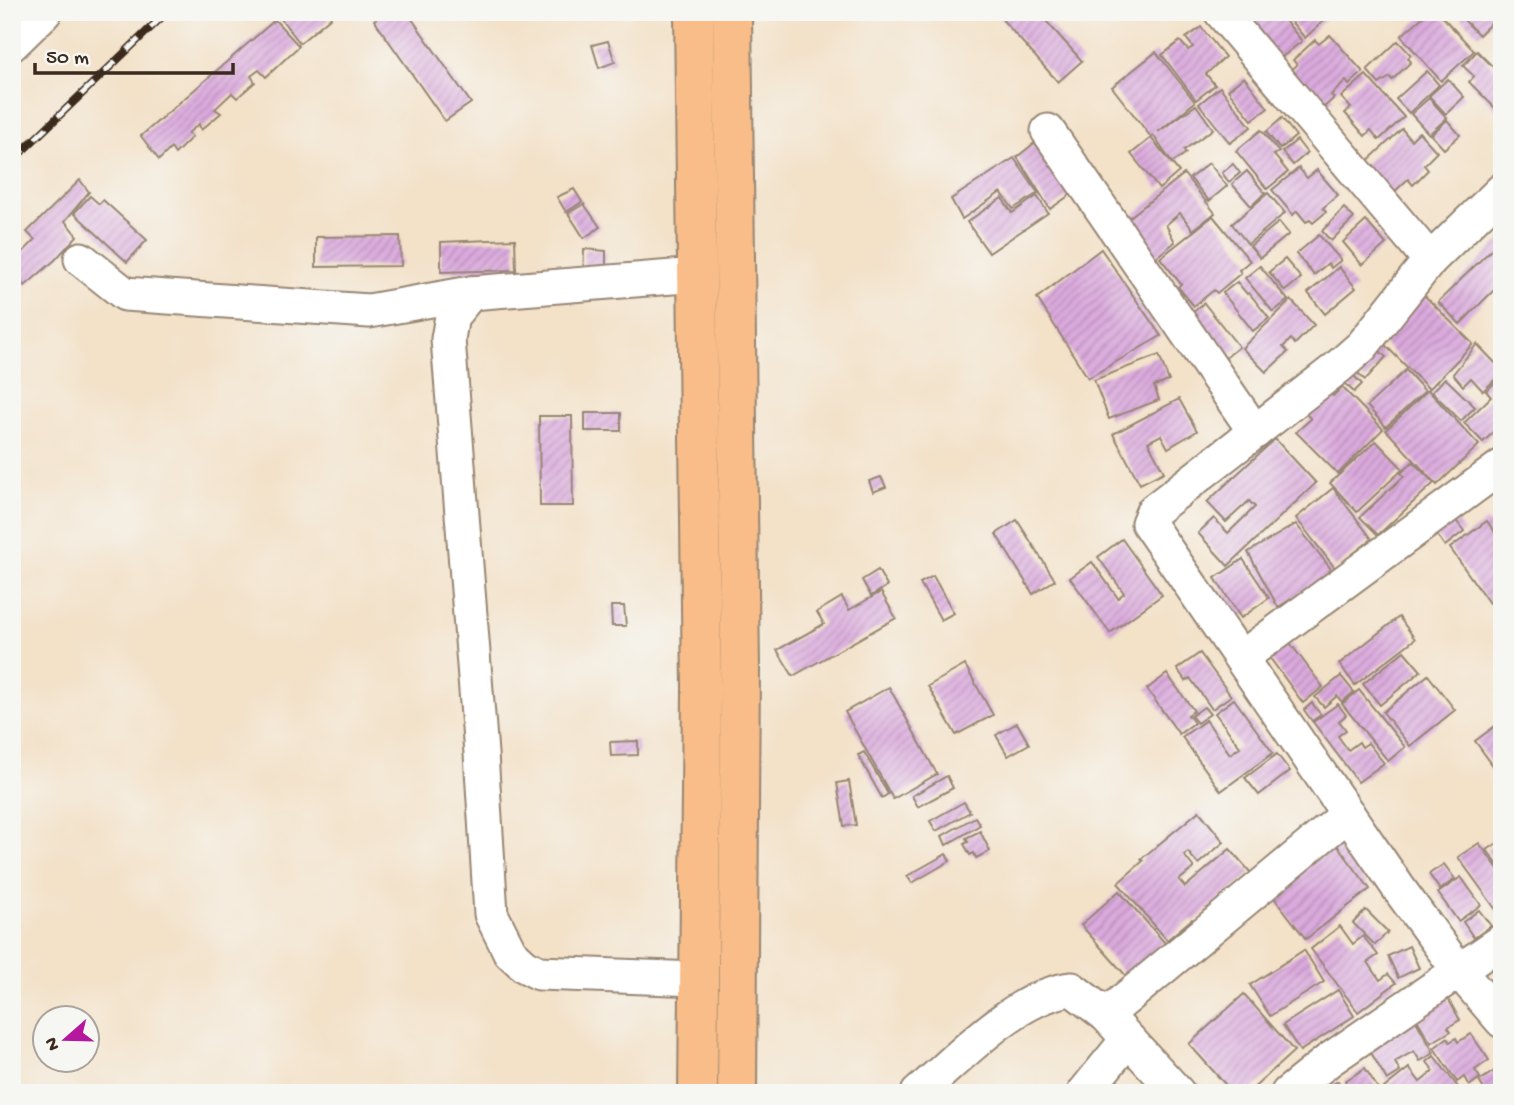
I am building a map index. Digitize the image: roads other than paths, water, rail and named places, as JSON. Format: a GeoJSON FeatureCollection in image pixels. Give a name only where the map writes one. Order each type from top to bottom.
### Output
{"type":"FeatureCollection","features":[{"type":"Feature","properties":{"kind":"highway"},"geometry":{"type":"LineString","coordinates":[[694,12],[702,690],[698,1093]]}},
{"type":"Feature","properties":{"kind":"highway"},"geometry":{"type":"LineString","coordinates":[[732,12],[740,670],[737,1093]]}},
{"type":"Feature","properties":{"kind":"street"},"geometry":{"type":"LineString","coordinates":[[12,44],[45,12]]}},
{"type":"Feature","properties":{"kind":"street"},"geometry":{"type":"LineString","coordinates":[[1221,12],[1430,260]]}},
{"type":"Feature","properties":{"kind":"street"},"geometry":{"type":"LineString","coordinates":[[1048,131],[1255,432]]}},
{"type":"Feature","properties":{"kind":"street"},"geometry":{"type":"LineString","coordinates":[[1502,190],[1430,260],[1362,346],[1153,511],[1148,523],[1348,814],[1460,971],[1502,1021]]}},
{"type":"Feature","properties":{"kind":"street"},"geometry":{"type":"LineString","coordinates":[[81,260],[125,294],[369,311],[471,293],[698,275]]}},
{"type":"Feature","properties":{"kind":"street"},"geometry":{"type":"LineString","coordinates":[[471,293],[452,316],[448,339],[491,914],[510,952],[525,966],[539,973],[698,979]]}},
{"type":"Feature","properties":{"kind":"street"},"geometry":{"type":"LineString","coordinates":[[1241,658],[1502,466]]}},
{"type":"Feature","properties":{"kind":"street"},"geometry":{"type":"LineString","coordinates":[[1084,1093],[1117,1027],[1348,814]]}},
{"type":"Feature","properties":{"kind":"street"},"geometry":{"type":"LineString","coordinates":[[1288,1093],[1329,1060],[1502,942]]}},
{"type":"Feature","properties":{"kind":"street"},"geometry":{"type":"LineString","coordinates":[[918,1093],[1010,1014],[1057,991],[1072,989],[1117,1027],[1178,1093]]}},
{"type":"Feature","properties":{"kind":"railway"},"geometry":{"type":"LineString","coordinates":[[12,161],[167,12]]}}]}
